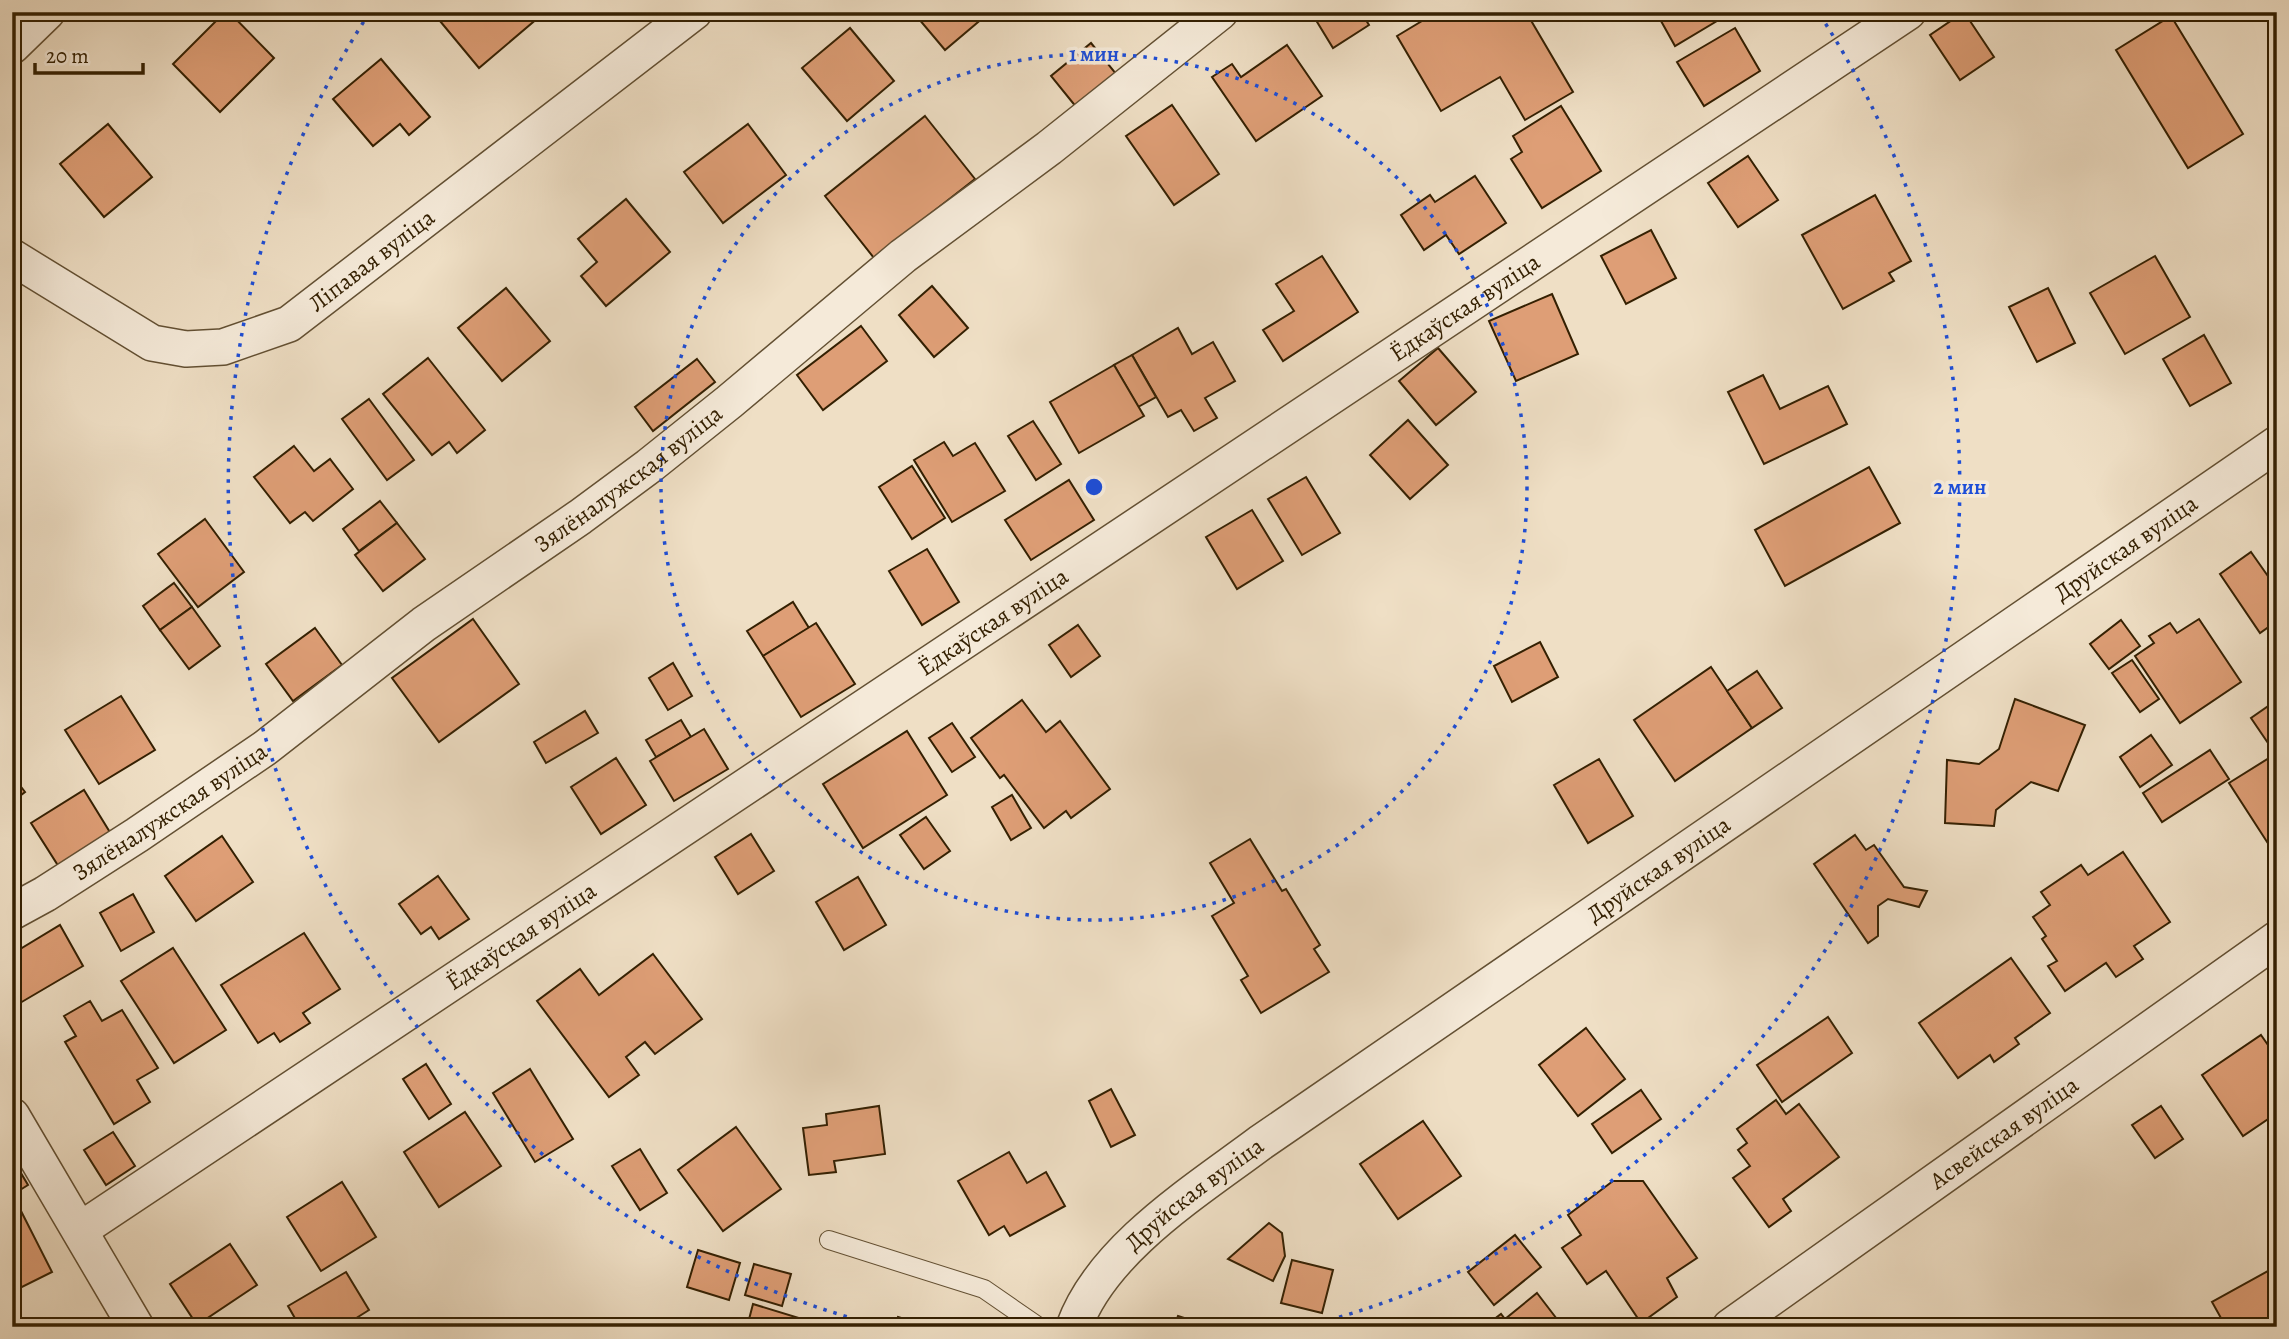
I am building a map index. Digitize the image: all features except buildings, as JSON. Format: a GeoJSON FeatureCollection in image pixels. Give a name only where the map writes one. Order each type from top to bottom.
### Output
{"type":"FeatureCollection","features":[{"type":"Feature","properties":{"kind":"street"},"geometry":{"type":"LineString","coordinates":[[12,46],[47,12]]}},
{"type":"Feature","properties":{"kind":"street","name":"Ліпавая вуліца"},"geometry":{"type":"LineString","coordinates":[[12,257],[152,343],[186,349],[223,347],[289,324],[694,12]]}},
{"type":"Feature","properties":{"kind":"street","name":"Зялёналужская вуліца"},"geometry":{"type":"LineString","coordinates":[[12,912],[126,842],[265,748],[424,624],[640,473],[903,256],[1049,148],[1220,12]]}},
{"type":"Feature","properties":{"kind":"street","name":"Ёдкаўская вуліца"},"geometry":{"type":"LineString","coordinates":[[80,1230],[1908,12]]}},
{"type":"Feature","properties":{"kind":"street","name":"Друйская вуліца"},"geometry":{"type":"LineString","coordinates":[[1074,1327],[1079,1313],[1121,1255],[1187,1198],[1260,1143],[2277,444]]}},
{"type":"Feature","properties":{"kind":"street","name":"Асвейская вуліца"},"geometry":{"type":"LineString","coordinates":[[1730,1327],[2277,939]]}},
{"type":"Feature","properties":{"kind":"street"},"geometry":{"type":"LineString","coordinates":[[12,1116],[135,1327]]}},
{"type":"Feature","properties":{"kind":"lane"},"geometry":{"type":"LineString","coordinates":[[829,1240],[985,1289],[1039,1327]]}}]}
